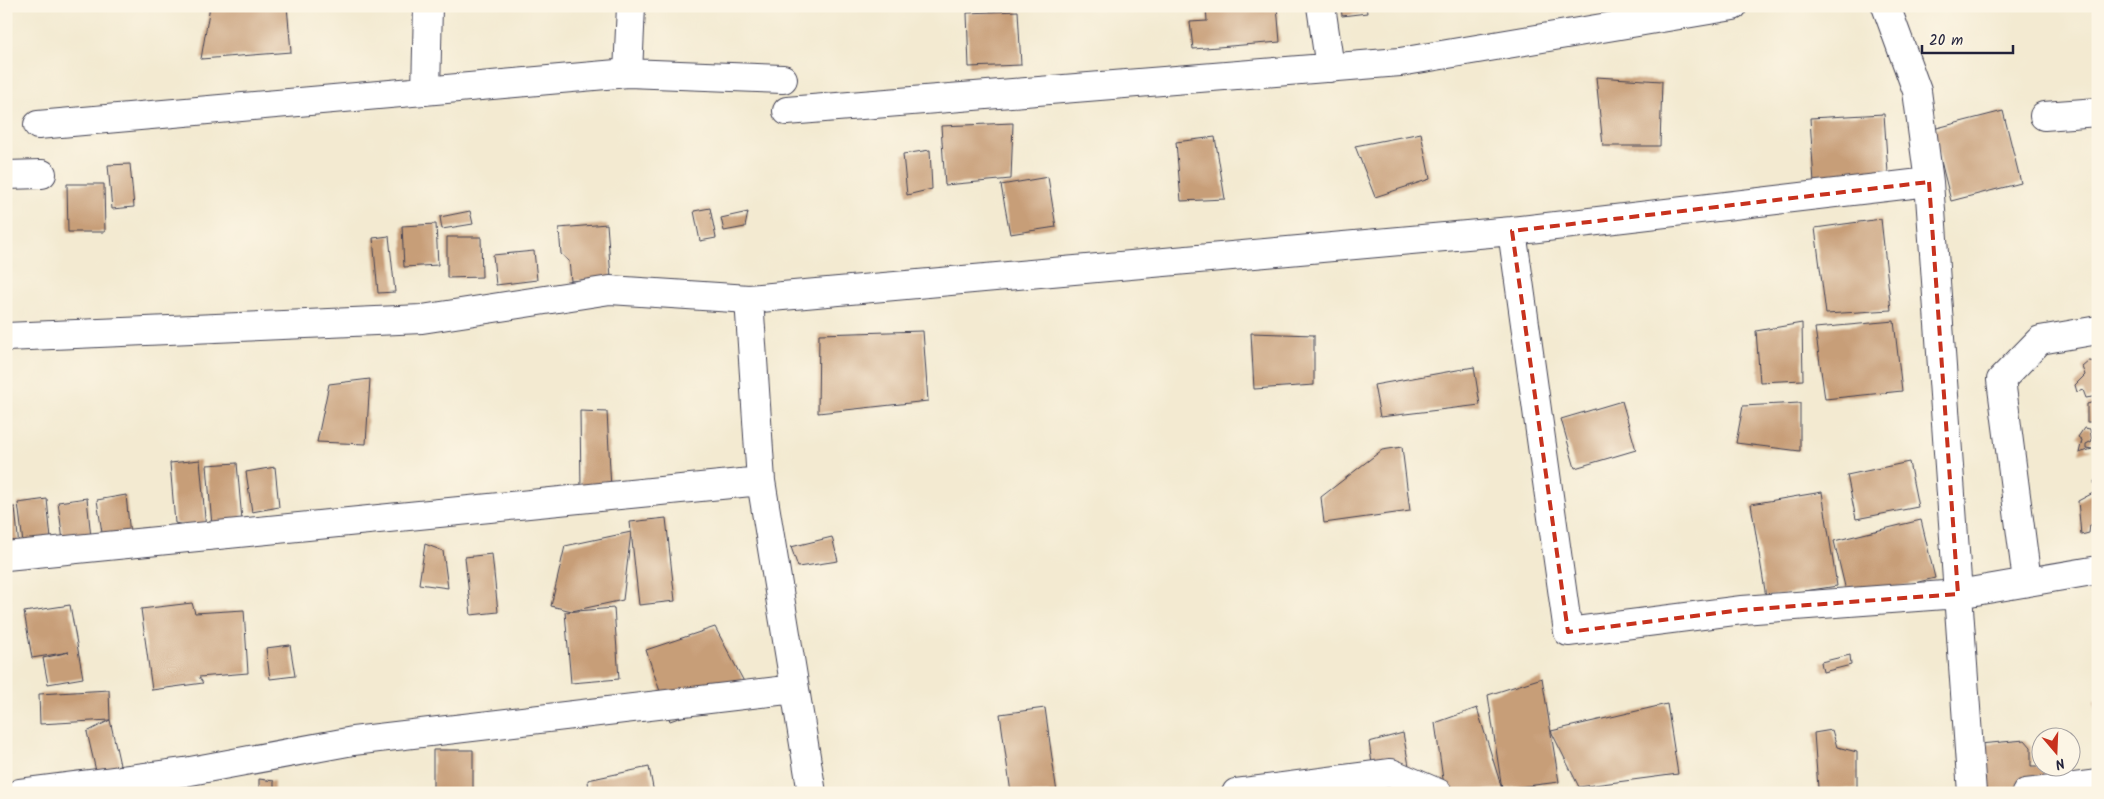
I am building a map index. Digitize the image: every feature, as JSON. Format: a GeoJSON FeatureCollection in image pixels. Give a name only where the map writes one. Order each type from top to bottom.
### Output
{"type":"FeatureCollection","features":[{"type":"Feature","properties":{"kind":"street"},"geometry":{"type":"LineString","coordinates":[[426,91],[428,6]]}},
{"type":"Feature","properties":{"kind":"street"},"geometry":{"type":"LineString","coordinates":[[628,73],[631,6]]}},
{"type":"Feature","properties":{"kind":"street"},"geometry":{"type":"LineString","coordinates":[[1321,6],[1330,68]]}},
{"type":"Feature","properties":{"kind":"street"},"geometry":{"type":"LineString","coordinates":[[787,111],[1400,62],[1733,6]]}},
{"type":"Feature","properties":{"kind":"street"},"geometry":{"type":"LineString","coordinates":[[1886,6],[1917,91],[1928,182],[1972,793]]}},
{"type":"Feature","properties":{"kind":"street"},"geometry":{"type":"LineString","coordinates":[[38,126],[628,73],[783,79]]}},
{"type":"Feature","properties":{"kind":"street"},"geometry":{"type":"LineString","coordinates":[[2044,116],[2098,112]]}},
{"type":"Feature","properties":{"kind":"street"},"geometry":{"type":"LineString","coordinates":[[6,176],[42,174]]}},
{"type":"Feature","properties":{"kind":"street"},"geometry":{"type":"LineString","coordinates":[[6,337],[422,318],[610,290],[748,299],[1512,231],[1928,182]]}},
{"type":"Feature","properties":{"kind":"street"},"geometry":{"type":"LineString","coordinates":[[1512,231],[1568,632],[1742,610],[1958,594],[2098,570]]}},
{"type":"Feature","properties":{"kind":"street"},"geometry":{"type":"LineString","coordinates":[[748,299],[761,482],[812,793]]}},
{"type":"Feature","properties":{"kind":"street"},"geometry":{"type":"LineString","coordinates":[[2027,581],[2001,380],[2040,340],[2098,330]]}},
{"type":"Feature","properties":{"kind":"street"},"geometry":{"type":"LineString","coordinates":[[6,556],[761,482]]}},
{"type":"Feature","properties":{"kind":"street"},"geometry":{"type":"LineString","coordinates":[[20,793],[185,772],[353,741],[795,690]]}},
{"type":"Feature","properties":{"kind":"street"},"geometry":{"type":"LineString","coordinates":[[1236,793],[1391,773],[1438,793]]}},
{"type":"Feature","properties":{"kind":"street"},"geometry":{"type":"LineString","coordinates":[[2026,793],[2098,784]]}},
{"type":"Feature","properties":{"kind":"highlighted area"},"geometry":{"type":"Polygon","coordinates":[[[1929,182],[1958,594],[1742,610],[1568,632],[1512,231],[1929,182]]]}},
{"type":"Feature","properties":{"kind":"building"},"geometry":{"type":"Polygon","coordinates":[[[95,6],[123,6],[123,8],[95,9],[95,6]]]}},
{"type":"Feature","properties":{"kind":"building"},"geometry":{"type":"Polygon","coordinates":[[[210,6],[287,6],[291,52],[201,59],[210,6]]]}},
{"type":"Feature","properties":{"kind":"building"},"geometry":{"type":"Polygon","coordinates":[[[1206,6],[1277,6],[1280,42],[1193,49],[1190,22],[1207,21],[1206,6]]]}},
{"type":"Feature","properties":{"kind":"building"},"geometry":{"type":"Polygon","coordinates":[[[1341,6],[1366,6],[1367,13],[1342,16],[1341,6]]]}},
{"type":"Feature","properties":{"kind":"building"},"geometry":{"type":"Polygon","coordinates":[[[1018,11],[1021,65],[969,67],[967,13],[1018,11]]]}},
{"type":"Feature","properties":{"kind":"building"},"geometry":{"type":"Polygon","coordinates":[[[1596,77],[1662,81],[1660,146],[1603,146],[1596,77]]]}},
{"type":"Feature","properties":{"kind":"building"},"geometry":{"type":"Polygon","coordinates":[[[2003,111],[2021,183],[1951,201],[1933,129],[2003,111]]]}},
{"type":"Feature","properties":{"kind":"building"},"geometry":{"type":"Polygon","coordinates":[[[1884,114],[1888,173],[1814,183],[1810,118],[1884,114]]]}},
{"type":"Feature","properties":{"kind":"building"},"geometry":{"type":"Polygon","coordinates":[[[1013,123],[1011,179],[945,185],[941,126],[1013,123]]]}},
{"type":"Feature","properties":{"kind":"building"},"geometry":{"type":"Polygon","coordinates":[[[1421,133],[1430,179],[1375,197],[1355,146],[1421,133]]]}},
{"type":"Feature","properties":{"kind":"building"},"geometry":{"type":"Polygon","coordinates":[[[1215,137],[1225,199],[1181,201],[1176,142],[1215,137]]]}},
{"type":"Feature","properties":{"kind":"building"},"geometry":{"type":"Polygon","coordinates":[[[930,150],[932,189],[907,195],[903,154],[930,150]]]}},
{"type":"Feature","properties":{"kind":"building"},"geometry":{"type":"Polygon","coordinates":[[[130,164],[134,207],[112,209],[108,165],[130,164]]]}},
{"type":"Feature","properties":{"kind":"building"},"geometry":{"type":"Polygon","coordinates":[[[1048,177],[1056,227],[1010,234],[1001,185],[1048,177]]]}},
{"type":"Feature","properties":{"kind":"building"},"geometry":{"type":"Polygon","coordinates":[[[67,184],[104,184],[105,232],[68,232],[67,184]]]}},
{"type":"Feature","properties":{"kind":"building"},"geometry":{"type":"Polygon","coordinates":[[[710,208],[716,238],[700,241],[694,211],[710,208]]]}},
{"type":"Feature","properties":{"kind":"building"},"geometry":{"type":"Polygon","coordinates":[[[470,211],[473,224],[442,229],[440,217],[470,211]]]}},
{"type":"Feature","properties":{"kind":"building"},"geometry":{"type":"Polygon","coordinates":[[[748,212],[745,227],[724,231],[721,218],[748,212]]]}},
{"type":"Feature","properties":{"kind":"building"},"geometry":{"type":"Polygon","coordinates":[[[1881,219],[1891,310],[1826,314],[1815,228],[1881,219]]]}},
{"type":"Feature","properties":{"kind":"building"},"geometry":{"type":"Polygon","coordinates":[[[436,224],[438,265],[404,267],[402,226],[436,224]]]}},
{"type":"Feature","properties":{"kind":"building"},"geometry":{"type":"Polygon","coordinates":[[[607,224],[611,278],[571,281],[569,261],[561,254],[559,228],[607,224]]]}},
{"type":"Feature","properties":{"kind":"building"},"geometry":{"type":"Polygon","coordinates":[[[389,236],[395,292],[378,293],[373,238],[389,236]]]}},
{"type":"Feature","properties":{"kind":"building"},"geometry":{"type":"Polygon","coordinates":[[[447,237],[481,237],[482,277],[447,278],[447,237]]]}},
{"type":"Feature","properties":{"kind":"building"},"geometry":{"type":"Polygon","coordinates":[[[534,251],[537,280],[496,285],[493,255],[534,251]]]}},
{"type":"Feature","properties":{"kind":"building"},"geometry":{"type":"Polygon","coordinates":[[[1894,321],[1902,391],[1825,399],[1815,328],[1894,321]]]}},
{"type":"Feature","properties":{"kind":"building"},"geometry":{"type":"Polygon","coordinates":[[[1802,323],[1803,380],[1760,382],[1756,331],[1802,323]]]}},
{"type":"Feature","properties":{"kind":"building"},"geometry":{"type":"Polygon","coordinates":[[[923,331],[928,401],[818,413],[819,334],[923,331]]]}},
{"type":"Feature","properties":{"kind":"building"},"geometry":{"type":"Polygon","coordinates":[[[1251,333],[1314,335],[1314,385],[1254,389],[1251,333]]]}},
{"type":"Feature","properties":{"kind":"building"},"geometry":{"type":"Polygon","coordinates":[[[2089,361],[2098,362],[2098,396],[2086,398],[2083,390],[2077,392],[2075,385],[2085,375],[2082,367],[2089,361]]]}},
{"type":"Feature","properties":{"kind":"building"},"geometry":{"type":"Polygon","coordinates":[[[1474,367],[1480,405],[1380,417],[1374,385],[1474,367]]]}},
{"type":"Feature","properties":{"kind":"building"},"geometry":{"type":"Polygon","coordinates":[[[370,379],[366,444],[317,442],[329,384],[370,379]]]}},
{"type":"Feature","properties":{"kind":"building"},"geometry":{"type":"Polygon","coordinates":[[[1622,401],[1636,450],[1575,468],[1561,419],[1622,401]]]}},
{"type":"Feature","properties":{"kind":"building"},"geometry":{"type":"Polygon","coordinates":[[[2098,401],[2098,422],[2087,422],[2087,404],[2098,401]]]}},
{"type":"Feature","properties":{"kind":"building"},"geometry":{"type":"Polygon","coordinates":[[[1800,403],[1800,451],[1736,443],[1743,406],[1800,403]]]}},
{"type":"Feature","properties":{"kind":"building"},"geometry":{"type":"Polygon","coordinates":[[[580,411],[607,412],[611,489],[581,490],[580,411]]]}},
{"type":"Feature","properties":{"kind":"building"},"geometry":{"type":"Polygon","coordinates":[[[2084,428],[2090,429],[2092,441],[2086,444],[2086,448],[2092,449],[2079,453],[2082,440],[2078,437],[2084,428]]]}},
{"type":"Feature","properties":{"kind":"building"},"geometry":{"type":"Polygon","coordinates":[[[1402,447],[1410,511],[1324,523],[1321,497],[1382,450],[1402,447]]]}},
{"type":"Feature","properties":{"kind":"building"},"geometry":{"type":"Polygon","coordinates":[[[200,460],[206,530],[175,523],[170,463],[200,460]]]}},
{"type":"Feature","properties":{"kind":"building"},"geometry":{"type":"Polygon","coordinates":[[[1909,462],[1918,507],[1856,519],[1847,475],[1909,462]]]}},
{"type":"Feature","properties":{"kind":"building"},"geometry":{"type":"Polygon","coordinates":[[[237,463],[243,532],[212,526],[207,465],[237,463]]]}},
{"type":"Feature","properties":{"kind":"building"},"geometry":{"type":"Polygon","coordinates":[[[275,467],[279,507],[252,512],[246,472],[275,467]]]}},
{"type":"Feature","properties":{"kind":"building"},"geometry":{"type":"Polygon","coordinates":[[[2098,479],[2098,524],[2090,525],[2089,533],[2081,535],[2078,501],[2095,492],[2094,481],[2098,479]]]}},
{"type":"Feature","properties":{"kind":"building"},"geometry":{"type":"Polygon","coordinates":[[[1822,492],[1837,586],[1766,597],[1751,504],[1822,492]]]}},
{"type":"Feature","properties":{"kind":"building"},"geometry":{"type":"Polygon","coordinates":[[[126,495],[130,535],[103,539],[97,500],[126,495]]]}},
{"type":"Feature","properties":{"kind":"building"},"geometry":{"type":"Polygon","coordinates":[[[87,498],[91,538],[63,541],[58,502],[87,498]]]}},
{"type":"Feature","properties":{"kind":"building"},"geometry":{"type":"Polygon","coordinates":[[[47,499],[51,539],[23,543],[18,503],[47,499]]]}},
{"type":"Feature","properties":{"kind":"building"},"geometry":{"type":"Polygon","coordinates":[[[15,507],[19,547],[6,549],[6,508],[15,507]]]}},
{"type":"Feature","properties":{"kind":"building"},"geometry":{"type":"Polygon","coordinates":[[[666,518],[675,601],[639,605],[630,522],[666,518]]]}},
{"type":"Feature","properties":{"kind":"building"},"geometry":{"type":"Polygon","coordinates":[[[1921,520],[1935,578],[1848,599],[1834,541],[1921,520]]]}},
{"type":"Feature","properties":{"kind":"building"},"geometry":{"type":"Polygon","coordinates":[[[631,532],[623,600],[572,611],[551,606],[565,546],[631,532]]]}},
{"type":"Feature","properties":{"kind":"building"},"geometry":{"type":"Polygon","coordinates":[[[832,537],[838,561],[798,567],[791,547],[832,537]]]}},
{"type":"Feature","properties":{"kind":"building"},"geometry":{"type":"Polygon","coordinates":[[[425,544],[443,551],[448,588],[419,584],[425,544]]]}},
{"type":"Feature","properties":{"kind":"building"},"geometry":{"type":"Polygon","coordinates":[[[492,554],[498,612],[471,615],[465,557],[492,554]]]}},
{"type":"Feature","properties":{"kind":"building"},"geometry":{"type":"Polygon","coordinates":[[[192,603],[195,613],[244,610],[248,673],[199,677],[203,683],[152,690],[141,609],[192,603]]]}},
{"type":"Feature","properties":{"kind":"building"},"geometry":{"type":"Polygon","coordinates":[[[70,605],[83,678],[48,684],[43,658],[69,652],[32,658],[24,612],[70,605]]]}},
{"type":"Feature","properties":{"kind":"building"},"geometry":{"type":"Polygon","coordinates":[[[614,608],[619,679],[571,683],[565,612],[614,608]]]}},
{"type":"Feature","properties":{"kind":"building"},"geometry":{"type":"Polygon","coordinates":[[[715,627],[750,693],[670,721],[646,650],[715,627]]]}},
{"type":"Feature","properties":{"kind":"building"},"geometry":{"type":"Polygon","coordinates":[[[290,645],[295,676],[270,679],[266,648],[290,645]]]}},
{"type":"Feature","properties":{"kind":"building"},"geometry":{"type":"Polygon","coordinates":[[[1850,655],[1851,665],[1823,672],[1821,662],[1850,655]]]}},
{"type":"Feature","properties":{"kind":"building"},"geometry":{"type":"Polygon","coordinates":[[[1542,678],[1559,782],[1502,789],[1488,695],[1542,678]]]}},
{"type":"Feature","properties":{"kind":"building"},"geometry":{"type":"Polygon","coordinates":[[[109,690],[110,720],[40,724],[39,694],[109,690]]]}},
{"type":"Feature","properties":{"kind":"building"},"geometry":{"type":"Polygon","coordinates":[[[2094,701],[2098,701],[2098,720],[2097,720],[2094,701]]]}},
{"type":"Feature","properties":{"kind":"building"},"geometry":{"type":"Polygon","coordinates":[[[1667,704],[1678,774],[1579,787],[1551,731],[1667,704]]]}},
{"type":"Feature","properties":{"kind":"building"},"geometry":{"type":"Polygon","coordinates":[[[1045,708],[1057,793],[1011,793],[1000,714],[1045,708]]]}},
{"type":"Feature","properties":{"kind":"building"},"geometry":{"type":"Polygon","coordinates":[[[1477,708],[1502,789],[1445,793],[1435,723],[1477,708]]]}},
{"type":"Feature","properties":{"kind":"building"},"geometry":{"type":"Polygon","coordinates":[[[110,720],[120,765],[96,771],[87,732],[110,720]]]}},
{"type":"Feature","properties":{"kind":"building"},"geometry":{"type":"Polygon","coordinates":[[[1832,730],[1837,747],[1857,752],[1857,789],[1818,788],[1814,733],[1832,730]]]}},
{"type":"Feature","properties":{"kind":"building"},"geometry":{"type":"Polygon","coordinates":[[[1403,733],[1414,793],[1376,793],[1369,742],[1403,733]]]}},
{"type":"Feature","properties":{"kind":"building"},"geometry":{"type":"Polygon","coordinates":[[[2025,740],[2031,747],[2032,776],[2047,776],[2047,783],[2039,789],[2010,793],[1972,793],[1979,744],[2025,740]]]}},
{"type":"Feature","properties":{"kind":"building"},"geometry":{"type":"Polygon","coordinates":[[[433,750],[473,750],[473,793],[433,793],[433,750]]]}},
{"type":"Feature","properties":{"kind":"building"},"geometry":{"type":"Polygon","coordinates":[[[649,767],[654,793],[589,793],[588,780],[649,767]]]}},
{"type":"Feature","properties":{"kind":"building"},"geometry":{"type":"Polygon","coordinates":[[[259,779],[274,781],[274,793],[259,793],[259,779]]]}},
{"type":"Feature","properties":{"kind":"building"},"geometry":{"type":"Polygon","coordinates":[[[334,787],[335,793],[299,793],[299,792],[334,787]]]}}]}
